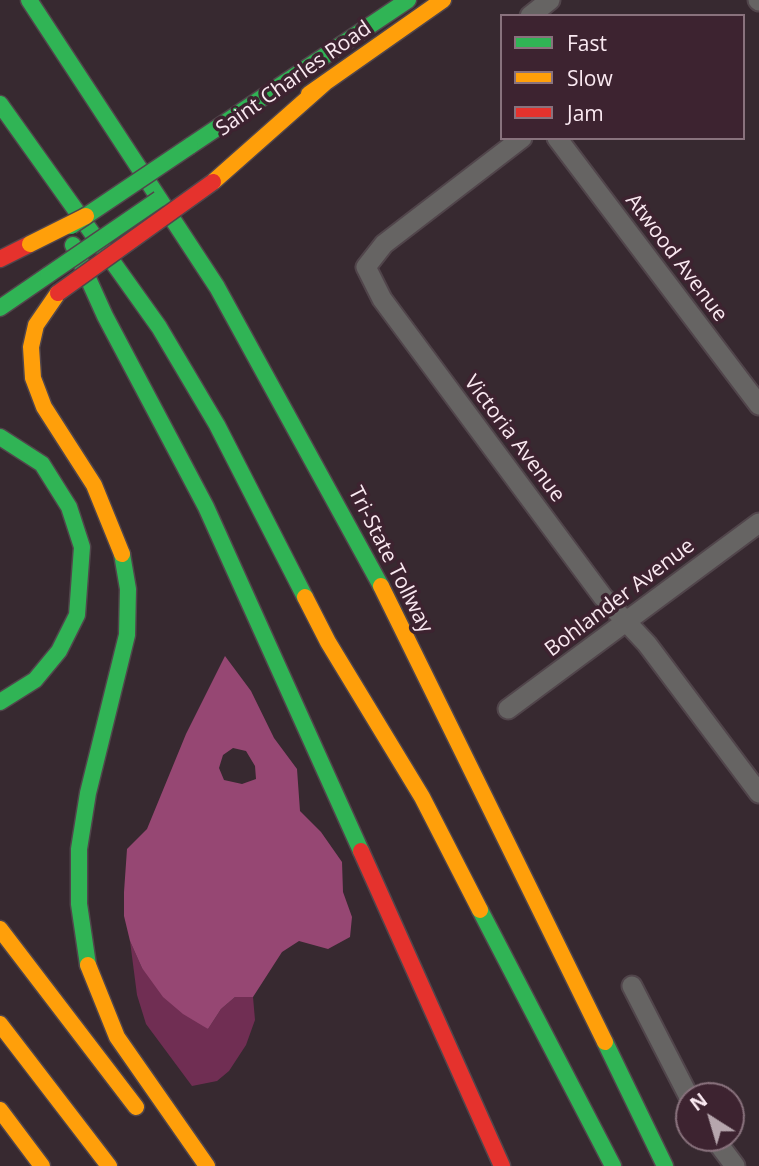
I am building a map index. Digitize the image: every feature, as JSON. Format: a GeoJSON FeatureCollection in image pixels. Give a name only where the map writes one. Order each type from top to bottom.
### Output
{"type":"FeatureCollection","features":[{"type":"Feature","properties":{"kind":"main road","name":"Tri-State Tollway"},"geometry":{"type":"LineString","coordinates":[[29,0],[98,102],[216,287],[301,437],[384,591],[665,1166]]}},
{"type":"Feature","properties":{"kind":"main road","name":"Saint Charles Road"},"geometry":{"type":"LineString","coordinates":[[32,248],[86,216],[408,0]]}},
{"type":"Feature","properties":{"kind":"main road","name":"Saint Charles Road"},"geometry":{"type":"LineString","coordinates":[[207,1166],[117,1037],[88,964],[79,904],[79,849],[89,793],[127,635],[128,589],[122,553],[110,518],[94,485],[44,407],[33,378],[31,347],[36,325],[58,293],[203,175],[326,82],[443,0]]}},
{"type":"Feature","properties":{"kind":"main road"},"geometry":{"type":"LineString","coordinates":[[0,104],[159,327],[216,425],[328,642],[422,797],[613,1166]]}},
{"type":"Feature","properties":{"kind":"main road"},"geometry":{"type":"LineString","coordinates":[[30,145],[105,316],[206,507],[502,1166]]}},
{"type":"Feature","properties":{"kind":"main road"},"geometry":{"type":"LineString","coordinates":[[0,308],[171,191]]}},
{"type":"Feature","properties":{"kind":"main road"},"geometry":{"type":"LineString","coordinates":[[0,259],[32,248]]}},
{"type":"Feature","properties":{"kind":"main road"},"geometry":{"type":"LineString","coordinates":[[0,276],[32,248]]}},
{"type":"Feature","properties":{"kind":"main road"},"geometry":{"type":"LineString","coordinates":[[0,437],[42,464],[60,489],[82,547],[82,579],[77,615],[59,651],[35,680],[0,702]]}},
{"type":"Feature","properties":{"kind":"main road"},"geometry":{"type":"LineString","coordinates":[[0,929],[148,1123]]}},
{"type":"Feature","properties":{"kind":"main road"},"geometry":{"type":"LineString","coordinates":[[0,1024],[109,1166]]}},
{"type":"Feature","properties":{"kind":"main road"},"geometry":{"type":"LineString","coordinates":[[0,1110],[42,1166]]}},
{"type":"Feature","properties":{"kind":"street"},"geometry":{"type":"LineString","coordinates":[[532,14],[550,0]]}},
{"type":"Feature","properties":{"kind":"street","name":"Victoria Avenue"},"geometry":{"type":"LineString","coordinates":[[519,140],[384,244],[366,267],[390,310],[603,597],[648,644],[759,793]]}},
{"type":"Feature","properties":{"kind":"street","name":"Atwood Avenue"},"geometry":{"type":"LineString","coordinates":[[559,140],[759,405]]}},
{"type":"Feature","properties":{"kind":"street","name":"Bohlander Avenue"},"geometry":{"type":"LineString","coordinates":[[508,709],[759,523]]}},
{"type":"Feature","properties":{"kind":"street"},"geometry":{"type":"LineString","coordinates":[[632,986],[681,1082]]}},
{"type":"Feature","properties":{"kind":"shaded area"},"geometry":{"type":"Polygon","coordinates":[[[225,656],[251,691],[274,738],[297,769],[300,811],[321,832],[342,862],[343,892],[352,917],[350,937],[328,949],[299,941],[282,952],[253,997],[235,997],[221,1009],[208,1029],[183,1014],[163,997],[142,968],[130,941],[124,916],[127,849],[147,829],[186,734],[225,656]],[[233,748],[223,755],[219,768],[224,780],[242,784],[256,779],[255,766],[246,751],[233,748]]]}},
{"type":"Feature","properties":{"kind":"shaded area"},"geometry":{"type":"Polygon","coordinates":[[[130,941],[142,968],[208,1029],[221,1009],[235,997],[253,997],[255,1020],[246,1045],[229,1071],[217,1081],[192,1086],[146,1024],[137,995],[130,941]]]}},
{"type":"Feature","properties":{"kind":"traffic: fast"},"geometry":{"type":"LineString","coordinates":[[29,0],[217,287],[381,586]]}},
{"type":"Feature","properties":{"kind":"traffic: fast"},"geometry":{"type":"LineString","coordinates":[[190,146],[408,0]]}},
{"type":"Feature","properties":{"kind":"traffic: fast"},"geometry":{"type":"LineString","coordinates":[[0,104],[159,327],[217,425],[305,597]]}},
{"type":"Feature","properties":{"kind":"traffic: fast"},"geometry":{"type":"LineString","coordinates":[[71,226],[190,146]]}},
{"type":"Feature","properties":{"kind":"traffic: fast"},"geometry":{"type":"LineString","coordinates":[[48,275],[159,199]]}},
{"type":"Feature","properties":{"kind":"traffic: fast"},"geometry":{"type":"LineString","coordinates":[[73,245],[105,316],[206,507],[361,851]]}},
{"type":"Feature","properties":{"kind":"traffic: fast"},"geometry":{"type":"LineString","coordinates":[[0,308],[48,275]]}},
{"type":"Feature","properties":{"kind":"traffic: fast"},"geometry":{"type":"LineString","coordinates":[[0,437],[42,464],[69,507],[82,547],[77,615],[59,651],[35,680],[0,702]]}},
{"type":"Feature","properties":{"kind":"traffic: fast"},"geometry":{"type":"LineString","coordinates":[[88,965],[79,904],[79,849],[88,793],[127,635],[128,589],[122,554]]}},
{"type":"Feature","properties":{"kind":"traffic: fast"},"geometry":{"type":"LineString","coordinates":[[480,910],[613,1166]]}},
{"type":"Feature","properties":{"kind":"traffic: fast"},"geometry":{"type":"LineString","coordinates":[[605,1042],[665,1166]]}},
{"type":"Feature","properties":{"kind":"traffic: slow"},"geometry":{"type":"LineString","coordinates":[[309,94],[443,0]]}},
{"type":"Feature","properties":{"kind":"traffic: slow"},"geometry":{"type":"LineString","coordinates":[[213,182],[326,82]]}},
{"type":"Feature","properties":{"kind":"traffic: slow"},"geometry":{"type":"LineString","coordinates":[[30,244],[86,216]]}},
{"type":"Feature","properties":{"kind":"traffic: slow"},"geometry":{"type":"LineString","coordinates":[[58,293],[36,325],[31,347],[33,378],[44,407],[94,485],[122,554]]}},
{"type":"Feature","properties":{"kind":"traffic: slow"},"geometry":{"type":"LineString","coordinates":[[381,586],[605,1042]]}},
{"type":"Feature","properties":{"kind":"traffic: slow"},"geometry":{"type":"LineString","coordinates":[[305,597],[328,642],[422,797],[480,910]]}},
{"type":"Feature","properties":{"kind":"traffic: slow"},"geometry":{"type":"LineString","coordinates":[[0,929],[136,1107]]}},
{"type":"Feature","properties":{"kind":"traffic: slow"},"geometry":{"type":"LineString","coordinates":[[88,965],[117,1037],[207,1166]]}},
{"type":"Feature","properties":{"kind":"traffic: slow"},"geometry":{"type":"LineString","coordinates":[[0,1024],[109,1166]]}},
{"type":"Feature","properties":{"kind":"traffic: slow"},"geometry":{"type":"LineString","coordinates":[[0,1110],[42,1166]]}},
{"type":"Feature","properties":{"kind":"traffic: jam"},"geometry":{"type":"LineString","coordinates":[[58,293],[213,182]]}},
{"type":"Feature","properties":{"kind":"traffic: jam"},"geometry":{"type":"LineString","coordinates":[[0,259],[30,244]]}},
{"type":"Feature","properties":{"kind":"traffic: jam"},"geometry":{"type":"LineString","coordinates":[[361,851],[502,1166]]}}]}
